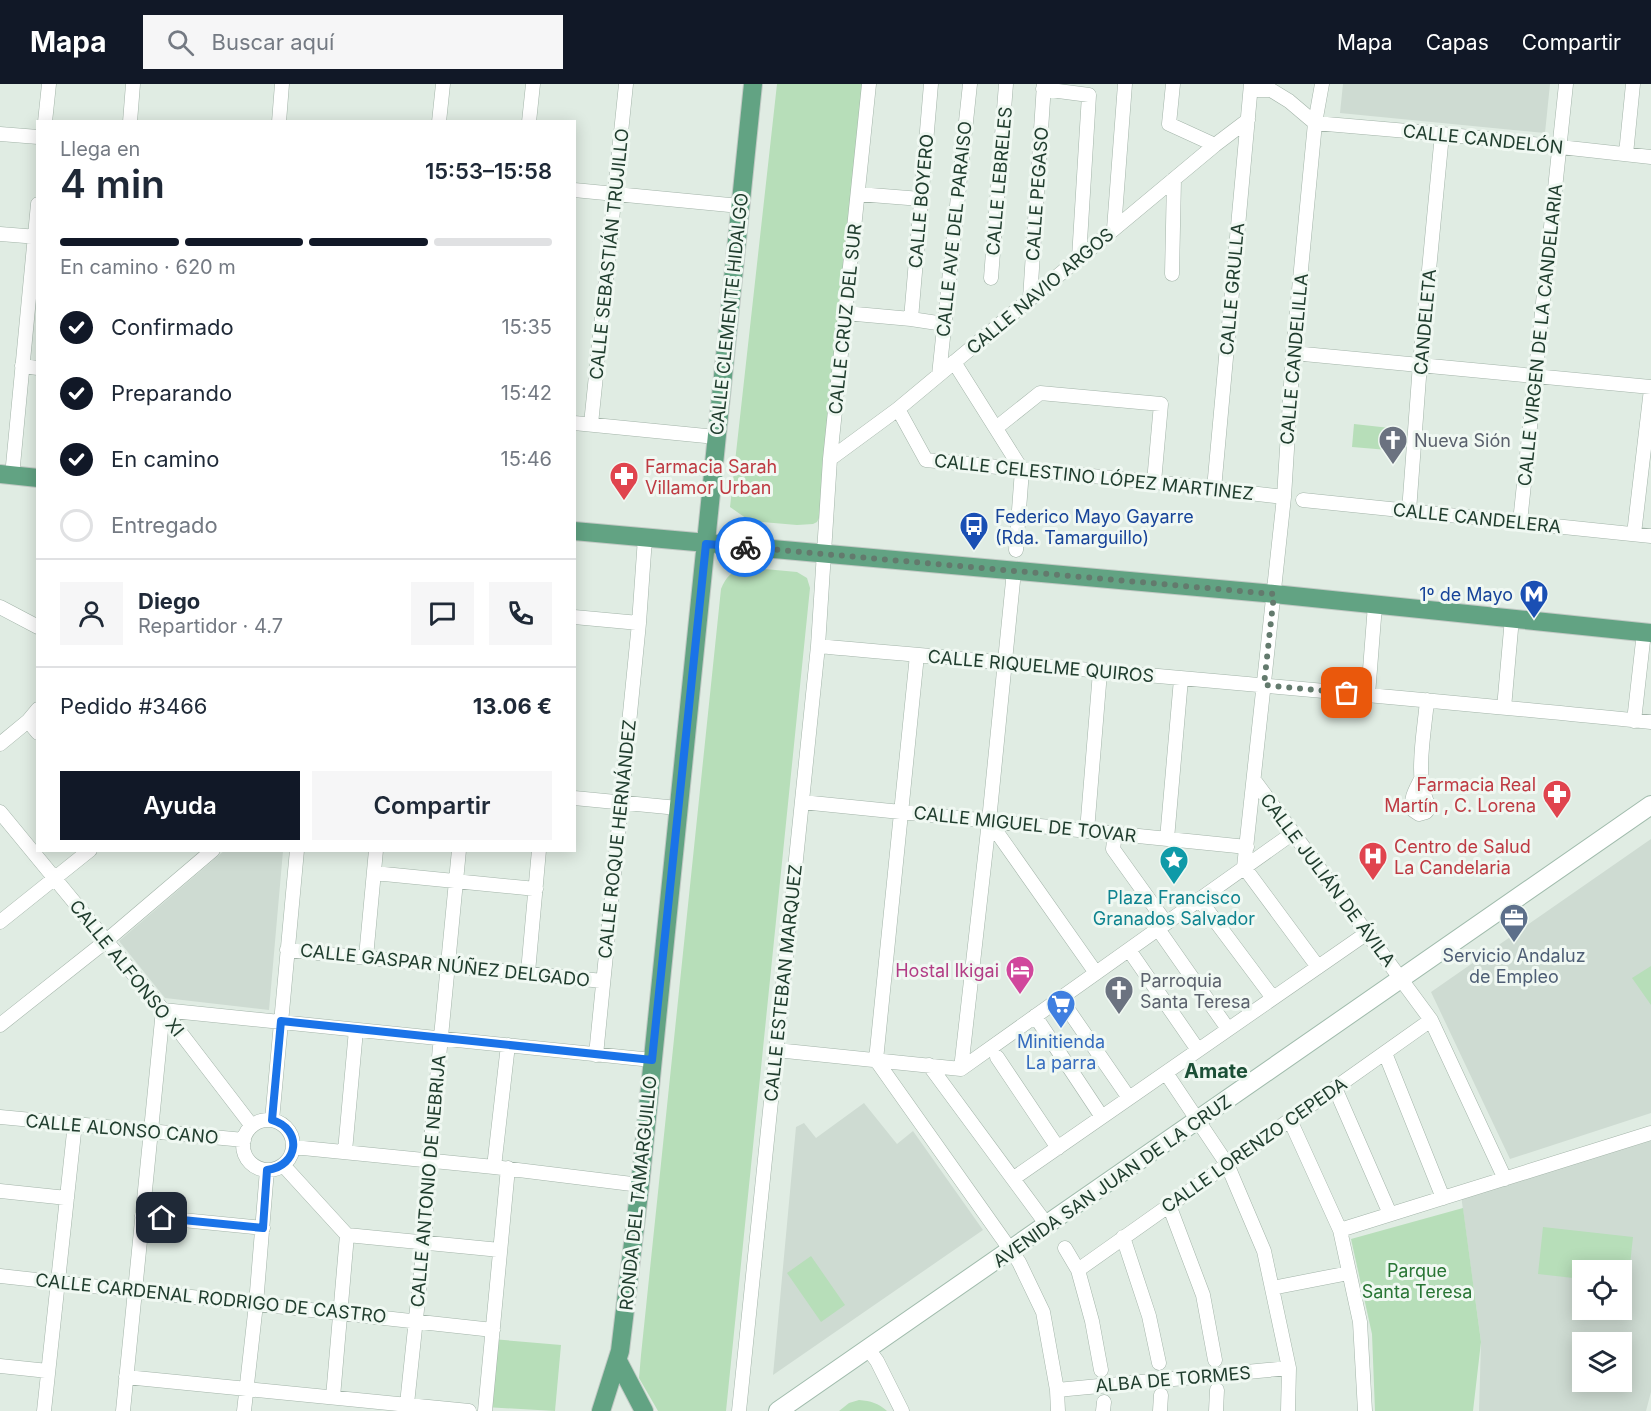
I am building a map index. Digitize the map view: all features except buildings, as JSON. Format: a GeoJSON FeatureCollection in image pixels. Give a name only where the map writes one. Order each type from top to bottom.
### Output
{"type":"FeatureCollection","features":[{"type":"Feature","properties":{"kind":"main road","name":"CALLE CLEMENTE HIDALGO"},"geometry":{"type":"LineString","coordinates":[[706,544],[753,84]]}},
{"type":"Feature","properties":{"kind":"main road"},"geometry":{"type":"LineString","coordinates":[[6,475],[36,478]]}},
{"type":"Feature","properties":{"kind":"main road"},"geometry":{"type":"LineString","coordinates":[[576,531],[1274,594],[1648,632]]}},
{"type":"Feature","properties":{"kind":"main road","name":"RONDA DEL TAMARGUILLO"},"geometry":{"type":"LineString","coordinates":[[601,1411],[618,1360],[640,1185],[706,544]]}},
{"type":"Feature","properties":{"kind":"main road"},"geometry":{"type":"LineString","coordinates":[[618,1360],[644,1411]]}},
{"type":"Feature","properties":{"kind":"street"},"geometry":{"type":"LineString","coordinates":[[45,120],[49,84]]}},
{"type":"Feature","properties":{"kind":"street"},"geometry":{"type":"LineString","coordinates":[[130,120],[133,84]]}},
{"type":"Feature","properties":{"kind":"street"},"geometry":{"type":"LineString","coordinates":[[279,120],[282,84]]}},
{"type":"Feature","properties":{"kind":"street"},"geometry":{"type":"LineString","coordinates":[[439,120],[444,84]]}},
{"type":"Feature","properties":{"kind":"street"},"geometry":{"type":"LineString","coordinates":[[528,120],[532,84]]}},
{"type":"Feature","properties":{"kind":"street","name":"CALLE SEBASTIÁN TRUJILLO"},"geometry":{"type":"LineString","coordinates":[[591,424],[626,84]]}},
{"type":"Feature","properties":{"kind":"street","name":"CALLE CRUZ DEL SUR"},"geometry":{"type":"LineString","coordinates":[[823,554],[830,459],[869,84]]}},
{"type":"Feature","properties":{"kind":"street","name":"CALLE BOYERO"},"geometry":{"type":"LineString","coordinates":[[911,319],[931,84]]}},
{"type":"Feature","properties":{"kind":"street"},"geometry":{"type":"LineString","coordinates":[[955,84],[970,85]]}},
{"type":"Feature","properties":{"kind":"street","name":"CALLE LEBRELES"},"geometry":{"type":"LineString","coordinates":[[991,278],[1006,84]]}},
{"type":"Feature","properties":{"kind":"street"},"geometry":{"type":"LineString","coordinates":[[1114,229],[1125,84]]}},
{"type":"Feature","properties":{"kind":"street"},"geometry":{"type":"LineString","coordinates":[[1173,84],[1169,124],[1215,145]]}},
{"type":"Feature","properties":{"kind":"street"},"geometry":{"type":"LineString","coordinates":[[1271,90],[1284,84]]}},
{"type":"Feature","properties":{"kind":"street","name":"CALLE CANDELILLA"},"geometry":{"type":"LineString","coordinates":[[1244,867],[1284,497],[1293,353],[1315,123],[1322,84]]}},
{"type":"Feature","properties":{"kind":"street","name":"CALLE VIRGEN DE LA CANDELARIA"},"geometry":{"type":"LineString","coordinates":[[1520,522],[1566,84]]}},
{"type":"Feature","properties":{"kind":"street"},"geometry":{"type":"LineString","coordinates":[[1626,154],[1633,84]]}},
{"type":"Feature","properties":{"kind":"street","name":"CALLE AVE DEL PARAISO"},"geometry":{"type":"LineString","coordinates":[[939,375],[970,85]]}},
{"type":"Feature","properties":{"kind":"street","name":"CALLE PEGASO"},"geometry":{"type":"LineString","coordinates":[[1030,299],[1043,86],[1089,95],[1079,258]]}},
{"type":"Feature","properties":{"kind":"street"},"geometry":{"type":"LineString","coordinates":[[1251,87],[1271,90],[1315,123]]}},
{"type":"Feature","properties":{"kind":"street","name":"CALLE GRULLA"},"geometry":{"type":"LineString","coordinates":[[1214,489],[1251,87]]}},
{"type":"Feature","properties":{"kind":"street","name":"CALLE NAVIO ARGOS"},"geometry":{"type":"LineString","coordinates":[[830,459],[898,409],[1248,120]]}},
{"type":"Feature","properties":{"kind":"street","name":"CALLE CANDELÓN"},"geometry":{"type":"LineString","coordinates":[[1315,123],[1442,134],[1651,157]]}},
{"type":"Feature","properties":{"kind":"street"},"geometry":{"type":"LineString","coordinates":[[0,134],[36,137]]}},
{"type":"Feature","properties":{"kind":"street","name":"CANDELETA"},"geometry":{"type":"LineString","coordinates":[[1409,511],[1420,364],[1442,134]]}},
{"type":"Feature","properties":{"kind":"street"},"geometry":{"type":"LineString","coordinates":[[1172,274],[1174,179]]}},
{"type":"Feature","properties":{"kind":"street"},"geometry":{"type":"LineString","coordinates":[[576,189],[740,206]]}},
{"type":"Feature","properties":{"kind":"street"},"geometry":{"type":"LineString","coordinates":[[858,194],[921,199]]}},
{"type":"Feature","properties":{"kind":"street"},"geometry":{"type":"LineString","coordinates":[[0,234],[36,237],[22,366],[6,475]]}},
{"type":"Feature","properties":{"kind":"street"},"geometry":{"type":"LineString","coordinates":[[845,313],[944,324]]}},
{"type":"Feature","properties":{"kind":"street"},"geometry":{"type":"LineString","coordinates":[[1293,353],[1651,388],[1634,534]]}},
{"type":"Feature","properties":{"kind":"street"},"geometry":{"type":"LineString","coordinates":[[954,362],[1022,470],[1016,550]]}},
{"type":"Feature","properties":{"kind":"street"},"geometry":{"type":"LineString","coordinates":[[22,366],[36,368]]}},
{"type":"Feature","properties":{"kind":"street"},"geometry":{"type":"LineString","coordinates":[[996,428],[1040,393],[1161,404],[1154,482]]}},
{"type":"Feature","properties":{"kind":"street","name":"CALLE CELESTINO LÓPEZ MARTINEZ"},"geometry":{"type":"LineString","coordinates":[[898,409],[926,460],[1284,497]]}},
{"type":"Feature","properties":{"kind":"street"},"geometry":{"type":"LineString","coordinates":[[576,423],[716,437]]}},
{"type":"Feature","properties":{"kind":"street","name":"CALLE CANDELERA"},"geometry":{"type":"LineString","coordinates":[[1303,500],[1651,536]]}},
{"type":"Feature","properties":{"kind":"street","name":"CALLE ROQUE HERNÁNDEZ"},"geometry":{"type":"LineString","coordinates":[[596,1055],[639,623],[645,538]]}},
{"type":"Feature","properties":{"kind":"street","name":"CALLE ESTEBAN MARQUEZ"},"geometry":{"type":"LineString","coordinates":[[739,1411],[818,646],[823,554]]}},
{"type":"Feature","properties":{"kind":"street"},"geometry":{"type":"LineString","coordinates":[[961,1069],[1014,571]]}},
{"type":"Feature","properties":{"kind":"street"},"geometry":{"type":"LineString","coordinates":[[1368,695],[1375,605]]}},
{"type":"Feature","properties":{"kind":"street"},"geometry":{"type":"LineString","coordinates":[[0,607],[36,626]]}},
{"type":"Feature","properties":{"kind":"street"},"geometry":{"type":"LineString","coordinates":[[576,617],[639,623]]}},
{"type":"Feature","properties":{"kind":"street"},"geometry":{"type":"LineString","coordinates":[[1504,708],[1512,618]]}},
{"type":"Feature","properties":{"kind":"street"},"geometry":{"type":"LineString","coordinates":[[1634,721],[1648,632]]}},
{"type":"Feature","properties":{"kind":"street","name":"CALLE RIQUELME QUIROS"},"geometry":{"type":"LineString","coordinates":[[818,646],[1651,722]]}},
{"type":"Feature","properties":{"kind":"street"},"geometry":{"type":"LineString","coordinates":[[917,655],[876,1060],[1012,1250],[1043,1312],[1057,1390],[1058,1411]]}},
{"type":"Feature","properties":{"kind":"street"},"geometry":{"type":"LineString","coordinates":[[1087,831],[1100,672]]}},
{"type":"Feature","properties":{"kind":"street"},"geometry":{"type":"LineString","coordinates":[[1167,839],[1181,679]]}},
{"type":"Feature","properties":{"kind":"street"},"geometry":{"type":"LineString","coordinates":[[1420,781],[1427,700]]}},
{"type":"Feature","properties":{"kind":"street"},"geometry":{"type":"LineString","coordinates":[[0,744],[28,721],[36,711]]}},
{"type":"Feature","properties":{"kind":"street"},"geometry":{"type":"LineString","coordinates":[[28,721],[36,731]]}},
{"type":"Feature","properties":{"kind":"street","name":"CALLE JULIÁN DE ÁVILA"},"geometry":{"type":"LineString","coordinates":[[1254,780],[1431,1020],[1506,1179]]}},
{"type":"Feature","properties":{"kind":"street"},"geometry":{"type":"LineString","coordinates":[[576,798],[678,808]]}},
{"type":"Feature","properties":{"kind":"street","name":"CALLE MIGUEL DE TOVAR"},"geometry":{"type":"LineString","coordinates":[[802,801],[1247,847]]}},
{"type":"Feature","properties":{"kind":"street","name":"AVENIDA SAN JUAN DE LA CRUZ"},"geometry":{"type":"LineString","coordinates":[[778,1411],[1651,806]]}},
{"type":"Feature","properties":{"kind":"street","name":"CALLE ALFONSO XI"},"geometry":{"type":"LineString","coordinates":[[0,812],[163,1010],[252,1126]]}},
{"type":"Feature","properties":{"kind":"street"},"geometry":{"type":"LineString","coordinates":[[989,821],[1096,973]]}},
{"type":"Feature","properties":{"kind":"street"},"geometry":{"type":"LineString","coordinates":[[776,1050],[961,1069],[1293,833]]}},
{"type":"Feature","properties":{"kind":"street"},"geometry":{"type":"LineString","coordinates":[[1114,834],[1113,849],[1162,926],[1166,942],[1228,1029]]}},
{"type":"Feature","properties":{"kind":"street"},"geometry":{"type":"LineString","coordinates":[[0,922],[56,880],[88,852]]}},
{"type":"Feature","properties":{"kind":"street"},"geometry":{"type":"LineString","coordinates":[[0,1025],[106,941],[211,852]]}},
{"type":"Feature","properties":{"kind":"street"},"geometry":{"type":"LineString","coordinates":[[272,1120],[297,852]]}},
{"type":"Feature","properties":{"kind":"street"},"geometry":{"type":"LineString","coordinates":[[366,957],[376,852]]}},
{"type":"Feature","properties":{"kind":"street","name":"CALLE ANTONIO DE NEBRIJA"},"geometry":{"type":"LineString","coordinates":[[407,1404],[424,1243],[429,1161],[459,852]]}},
{"type":"Feature","properties":{"kind":"street"},"geometry":{"type":"LineString","coordinates":[[528,972],[539,852]]}},
{"type":"Feature","properties":{"kind":"street"},"geometry":{"type":"LineString","coordinates":[[1244,867],[1318,967]]}},
{"type":"Feature","properties":{"kind":"street"},"geometry":{"type":"LineString","coordinates":[[374,873],[536,889]]}},
{"type":"Feature","properties":{"kind":"street"},"geometry":{"type":"LineString","coordinates":[[1199,899],[1273,998]]}},
{"type":"Feature","properties":{"kind":"street"},"geometry":{"type":"LineString","coordinates":[[1014,1178],[1367,933]]}},
{"type":"Feature","properties":{"kind":"street","name":"CALLE GASPAR NÚÑEZ DELGADO"},"geometry":{"type":"LineString","coordinates":[[288,950],[603,981]]}},
{"type":"Feature","properties":{"kind":"street"},"geometry":{"type":"LineString","coordinates":[[1129,950],[1198,1050]]}},
{"type":"Feature","properties":{"kind":"street"},"geometry":{"type":"LineString","coordinates":[[1060,998],[1129,1098]]}},
{"type":"Feature","properties":{"kind":"street"},"geometry":{"type":"LineString","coordinates":[[123,1411],[163,1010],[652,1060]]}},
{"type":"Feature","properties":{"kind":"street"},"geometry":{"type":"LineString","coordinates":[[1035,1016],[1102,1117]]}},
{"type":"Feature","properties":{"kind":"street","name":"CALLE LORENZO CEPEDA"},"geometry":{"type":"LineString","coordinates":[[1078,1270],[1431,1020]]}},
{"type":"Feature","properties":{"kind":"street"},"geometry":{"type":"LineString","coordinates":[[345,1151],[356,1030]]}},
{"type":"Feature","properties":{"kind":"street"},"geometry":{"type":"LineString","coordinates":[[485,1411],[500,1250],[507,1045]]}},
{"type":"Feature","properties":{"kind":"street"},"geometry":{"type":"LineString","coordinates":[[1385,1053],[1443,1198]]}},
{"type":"Feature","properties":{"kind":"street"},"geometry":{"type":"LineString","coordinates":[[997,1057],[1058,1148]]}},
{"type":"Feature","properties":{"kind":"street"},"geometry":{"type":"LineString","coordinates":[[929,1065],[1047,1225]]}},
{"type":"Feature","properties":{"kind":"street"},"geometry":{"type":"LineString","coordinates":[[1166,1073],[1227,1164],[1264,1251],[1288,1368],[1288,1411]]}},
{"type":"Feature","properties":{"kind":"street"},"geometry":{"type":"LineString","coordinates":[[1335,1088],[1390,1214]]}},
{"type":"Feature","properties":{"kind":"street","name":"CALLE ALONSO CANO"},"geometry":{"type":"LineString","coordinates":[[0,1117],[244,1140]]}},
{"type":"Feature","properties":{"kind":"street"},"geometry":{"type":"LineString","coordinates":[[272,1120],[279,1122],[290,1132],[293,1147],[288,1160],[283,1165],[267,1170],[259,1168],[246,1157],[243,1149],[247,1132],[252,1126],[258,1122],[272,1120]]}},
{"type":"Feature","properties":{"kind":"street"},"geometry":{"type":"LineString","coordinates":[[1290,1120],[1340,1230],[1360,1322],[1365,1411]]}},
{"type":"Feature","properties":{"kind":"street"},"geometry":{"type":"LineString","coordinates":[[44,1411],[75,1124]]}},
{"type":"Feature","properties":{"kind":"street"},"geometry":{"type":"LineString","coordinates":[[1340,1230],[1651,1133]]}},
{"type":"Feature","properties":{"kind":"street"},"geometry":{"type":"LineString","coordinates":[[293,1147],[640,1185]]}},
{"type":"Feature","properties":{"kind":"street"},"geometry":{"type":"LineString","coordinates":[[283,1165],[347,1235],[500,1250]]}},
{"type":"Feature","properties":{"kind":"street"},"geometry":{"type":"LineString","coordinates":[[244,1411],[267,1170]]}},
{"type":"Feature","properties":{"kind":"street"},"geometry":{"type":"LineString","coordinates":[[0,1191],[67,1198]]}},
{"type":"Feature","properties":{"kind":"street"},"geometry":{"type":"LineString","coordinates":[[1169,1205],[1203,1295],[1215,1360]]}},
{"type":"Feature","properties":{"kind":"street"},"geometry":{"type":"LineString","coordinates":[[142,1216],[263,1228]]}},
{"type":"Feature","properties":{"kind":"street"},"geometry":{"type":"LineString","coordinates":[[333,1397],[347,1235]]}},
{"type":"Feature","properties":{"kind":"street"},"geometry":{"type":"LineString","coordinates":[[1123,1237],[1149,1316],[1159,1363]]}},
{"type":"Feature","properties":{"kind":"street"},"geometry":{"type":"LineString","coordinates":[[1065,1248],[1078,1270],[1092,1321],[1101,1370]]}},
{"type":"Feature","properties":{"kind":"street"},"geometry":{"type":"LineString","coordinates":[[1272,1288],[1349,1273]]}},
{"type":"Feature","properties":{"kind":"street","name":"CALLE CARDENAL RODRIGO DE CASTRO"},"geometry":{"type":"LineString","coordinates":[[0,1276],[493,1330]]}},
{"type":"Feature","properties":{"kind":"street"},"geometry":{"type":"LineString","coordinates":[[868,1349],[877,1361],[902,1411]]}},
{"type":"Feature","properties":{"kind":"street"},"geometry":{"type":"LineString","coordinates":[[0,1366],[48,1371]]}},
{"type":"Feature","properties":{"kind":"street","name":"ALBA DE TORMES"},"geometry":{"type":"LineString","coordinates":[[1057,1390],[1288,1368]]}},
{"type":"Feature","properties":{"kind":"street"},"geometry":{"type":"LineString","coordinates":[[126,1377],[469,1411]]}},
{"type":"Feature","properties":{"kind":"street"},"geometry":{"type":"LineString","coordinates":[[1216,1411],[1217,1390]]}},
{"type":"Feature","properties":{"kind":"street"},"geometry":{"type":"LineString","coordinates":[[1160,1411],[1161,1395]]}},
{"type":"Feature","properties":{"kind":"shaded area"},"geometry":{"type":"Polygon","coordinates":[[[1343,84],[1550,84],[1545,133],[1340,113],[1343,84]]]}},
{"type":"Feature","properties":{"kind":"shaded area"},"geometry":{"type":"Polygon","coordinates":[[[1651,839],[1651,1113],[1510,1159],[1431,992],[1651,839]]]}},
{"type":"Feature","properties":{"kind":"shaded area"},"geometry":{"type":"Polygon","coordinates":[[[223,852],[283,852],[269,1010],[165,998],[119,941],[223,852]]]}},
{"type":"Feature","properties":{"kind":"shaded area"},"geometry":{"type":"Polygon","coordinates":[[[864,1103],[897,1144],[913,1131],[983,1230],[773,1375],[796,1127],[804,1123],[816,1138],[864,1103]]]}},
{"type":"Feature","properties":{"kind":"shaded area"},"geometry":{"type":"Polygon","coordinates":[[[1651,1137],[1651,1392],[1646,1411],[1479,1411],[1481,1342],[1461,1195],[1651,1137]]]}},
{"type":"Feature","properties":{"kind":"green space"},"geometry":{"type":"Polygon","coordinates":[[[777,84],[863,84],[820,516],[813,524],[750,521],[730,507],[777,84]]]}},
{"type":"Feature","properties":{"kind":"green space"},"geometry":{"type":"Polygon","coordinates":[[[1354,424],[1390,428],[1388,450],[1352,447],[1354,424]]]}},
{"type":"Feature","properties":{"kind":"green space"},"geometry":{"type":"Polygon","coordinates":[[[743,567],[797,572],[807,578],[810,588],[726,1411],[658,1411],[639,1378],[641,1355],[721,589],[729,575],[743,567]]]}},
{"type":"Feature","properties":{"kind":"green space"},"geometry":{"type":"Polygon","coordinates":[[[1651,966],[1651,1005],[1632,978],[1651,966]]]}},
{"type":"Feature","properties":{"kind":"green space","name":"Parque Santa Teresa"},"geometry":{"type":"Polygon","coordinates":[[[1463,1208],[1481,1342],[1473,1411],[1375,1411],[1372,1334],[1351,1239],[1463,1208]]]}},
{"type":"Feature","properties":{"kind":"green space"},"geometry":{"type":"Polygon","coordinates":[[[1543,1227],[1633,1237],[1630,1260],[1572,1260],[1572,1278],[1538,1274],[1543,1227]]]}},
{"type":"Feature","properties":{"kind":"green space"},"geometry":{"type":"Polygon","coordinates":[[[811,1256],[845,1305],[821,1322],[787,1273],[811,1256]]]}},
{"type":"Feature","properties":{"kind":"green space"},"geometry":{"type":"Polygon","coordinates":[[[492,1339],[561,1345],[555,1411],[485,1407],[492,1339]]]}},
{"type":"Feature","properties":{"kind":"green space"},"geometry":{"type":"Polygon","coordinates":[[[859,1400],[874,1403],[887,1411],[839,1411],[849,1403],[859,1400]]]}},
{"type":"Feature","properties":{"kind":"way so far"},"geometry":{"type":"LineString","coordinates":[[745,547],[1274,594],[1264,685],[1347,693]]}},
{"type":"Feature","properties":{"kind":"place","name":"Nueva Sión"},"geometry":{"type":"Point","coordinates":[1393,466]}},
{"type":"Feature","properties":{"kind":"place","name":"Farmacia Sarah Villamor Urban"},"geometry":{"type":"Point","coordinates":[624,502]}},
{"type":"Feature","properties":{"kind":"place","name":"Federico Mayo Gayarre (Rda. Tamarguillo)"},"geometry":{"type":"Point","coordinates":[974,552]}},
{"type":"Feature","properties":{"kind":"place","name":"1º de Mayo"},"geometry":{"type":"Point","coordinates":[1534,620]}},
{"type":"Feature","properties":{"kind":"place","name":"Farmacia Real Martín , C. Lorena"},"geometry":{"type":"Point","coordinates":[1557,820]}},
{"type":"Feature","properties":{"kind":"place","name":"Centro de Salud La Candelaria"},"geometry":{"type":"Point","coordinates":[1373,882]}},
{"type":"Feature","properties":{"kind":"place","name":"Plaza Francisco Granados Salvador"},"geometry":{"type":"Point","coordinates":[1174,886]}},
{"type":"Feature","properties":{"kind":"place","name":"Servicio Andaluz de Empleo"},"geometry":{"type":"Point","coordinates":[1514,944]}},
{"type":"Feature","properties":{"kind":"place","name":"Hostal Ikigai"},"geometry":{"type":"Point","coordinates":[1020,996]}},
{"type":"Feature","properties":{"kind":"place","name":"Parroquia Santa Teresa"},"geometry":{"type":"Point","coordinates":[1119,1016]}},
{"type":"Feature","properties":{"kind":"place","name":"Minitienda La parra"},"geometry":{"type":"Point","coordinates":[1061,1030]}},
{"type":"Feature","properties":{"kind":"district","name":"Amate"},"geometry":{"type":"Point","coordinates":[1216,1071]}},
{"type":"Feature","properties":{"kind":"route"},"geometry":{"type":"LineString","coordinates":[[162,1218],[263,1228],[267,1170],[283,1165],[288,1160],[293,1147],[290,1132],[279,1122],[272,1120],[281,1021],[652,1060],[706,544],[745,547]]}}]}
